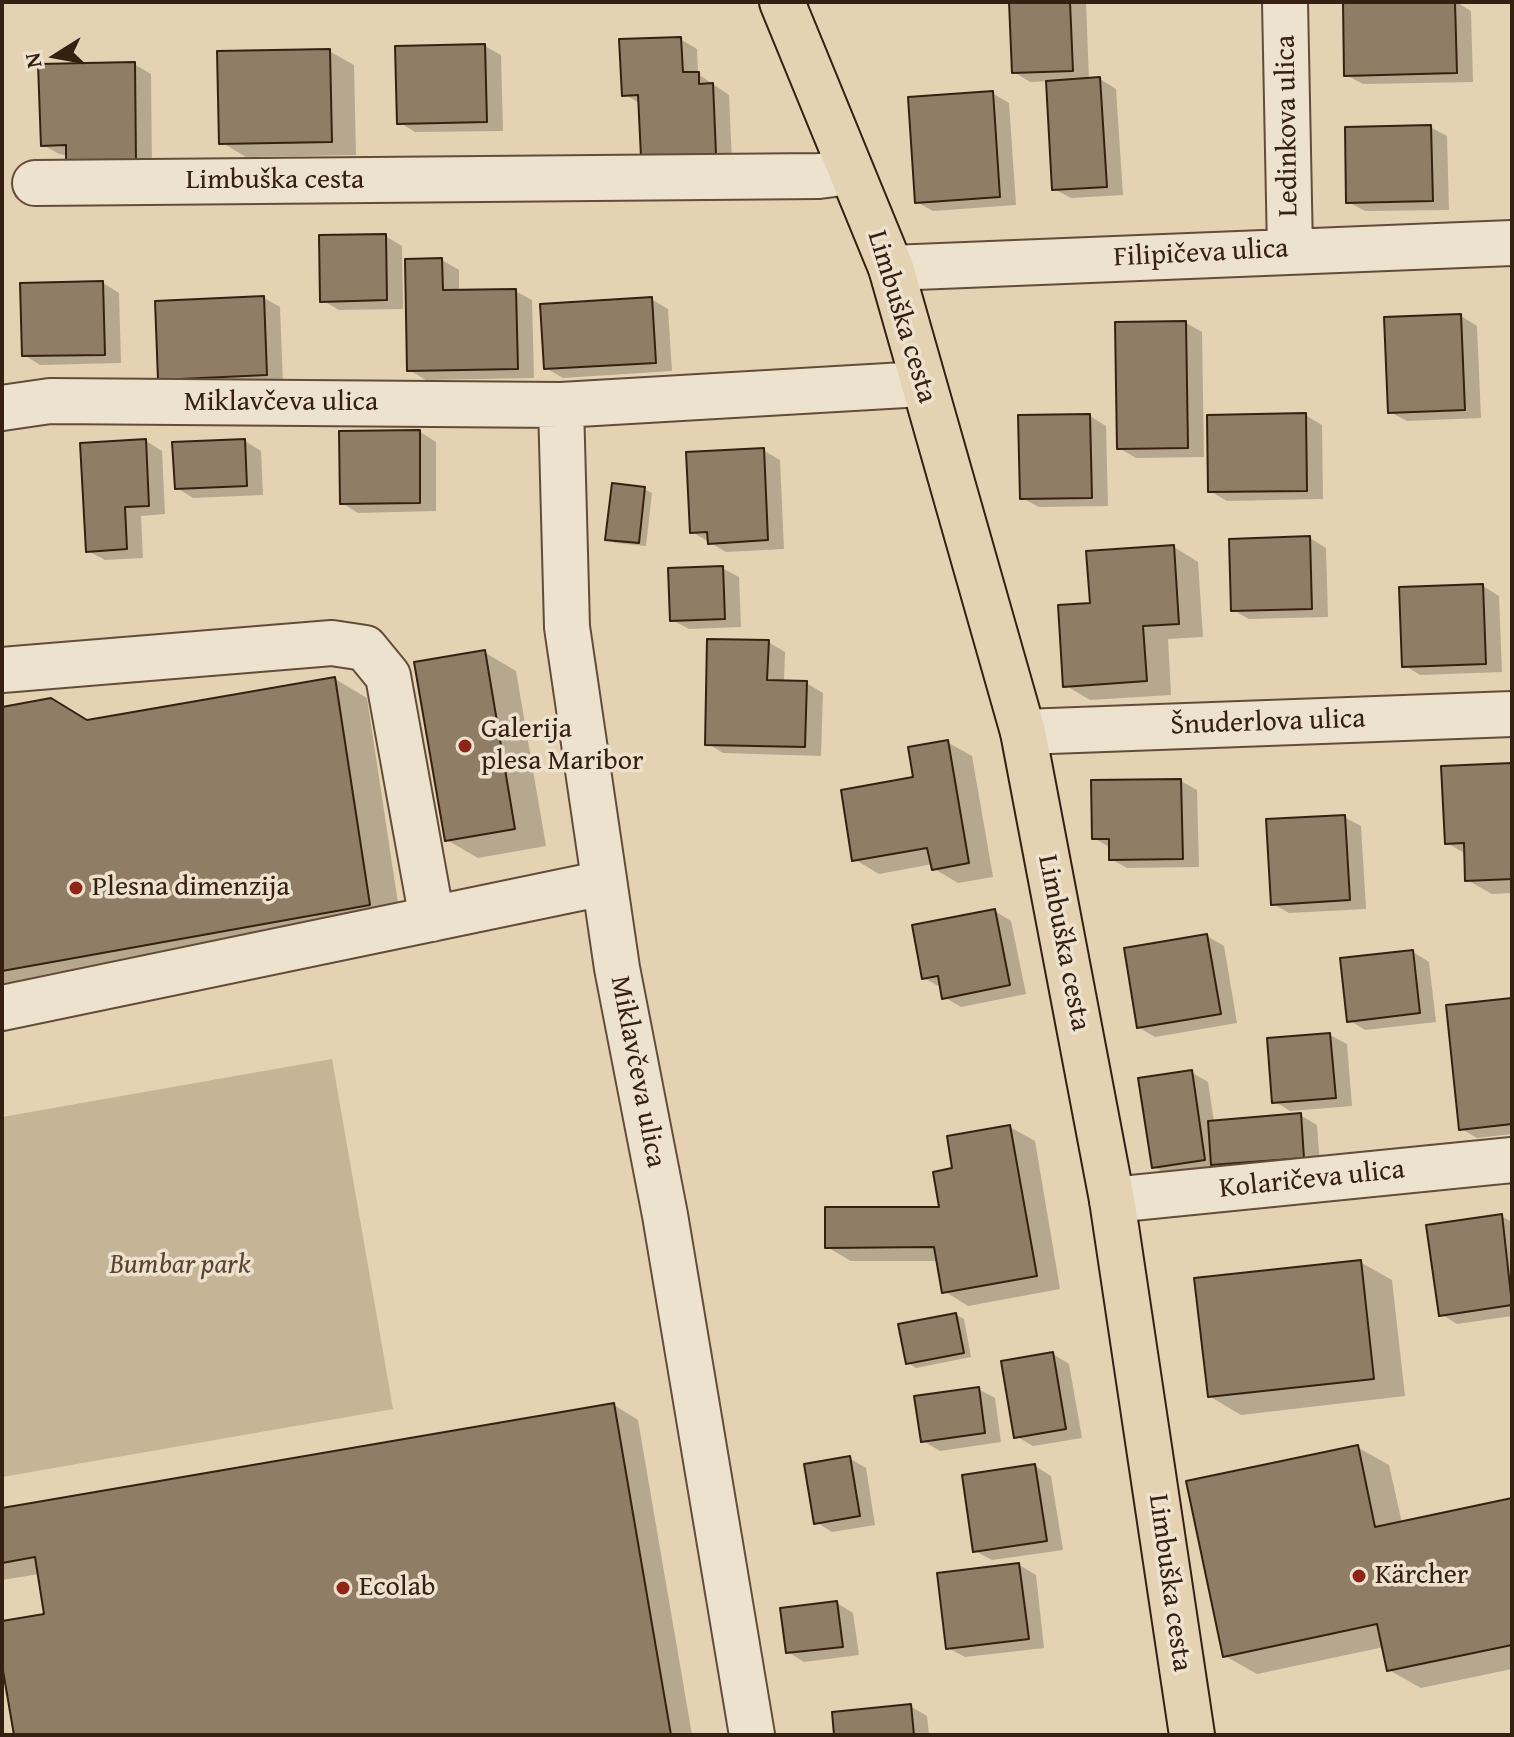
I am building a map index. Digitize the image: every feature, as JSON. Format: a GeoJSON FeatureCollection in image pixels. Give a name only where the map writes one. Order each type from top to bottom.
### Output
{"type":"FeatureCollection","features":[{"type":"Feature","properties":{"kind":"main road","name":"Limbuška cesta"},"geometry":{"type":"LineString","coordinates":[[782,2],[891,268],[1023,732],[1112,1200],[1192,1735]]}},
{"type":"Feature","properties":{"kind":"street","name":"Ledinkova ulica"},"geometry":{"type":"LineString","coordinates":[[1285,2],[1290,250]]}},
{"type":"Feature","properties":{"kind":"street","name":"Limbuška cesta"},"geometry":{"type":"LineString","coordinates":[[35,183],[819,176],[850,172]]}},
{"type":"Feature","properties":{"kind":"street","name":"Filipičeva ulica"},"geometry":{"type":"LineString","coordinates":[[891,268],[1512,243]]}},
{"type":"Feature","properties":{"kind":"street","name":"Miklavčeva ulica"},"geometry":{"type":"LineString","coordinates":[[2,408],[50,401],[561,405],[922,384]]}},
{"type":"Feature","properties":{"kind":"street","name":"Miklavčeva ulica"},"geometry":{"type":"LineString","coordinates":[[561,405],[567,627],[617,968],[665,1215],[752,1735]]}},
{"type":"Feature","properties":{"kind":"street"},"geometry":{"type":"LineString","coordinates":[[2,670],[332,643],[365,648],[388,676],[432,919]]}},
{"type":"Feature","properties":{"kind":"street","name":"Šnuderlova ulica"},"geometry":{"type":"LineString","coordinates":[[1023,732],[1512,714]]}},
{"type":"Feature","properties":{"kind":"street"},"geometry":{"type":"LineString","coordinates":[[2,1008],[604,883]]}},
{"type":"Feature","properties":{"kind":"street","name":"Kolaričeva ulica"},"geometry":{"type":"LineString","coordinates":[[1112,1200],[1512,1160]]}},
{"type":"Feature","properties":{"kind":"green space","name":"Bumbar park"},"geometry":{"type":"Polygon","coordinates":[[[332,1059],[393,1409],[2,1477],[2,1117],[332,1059]]]}},
{"type":"Feature","properties":{"kind":"building"},"geometry":{"type":"Polygon","coordinates":[[[1009,2],[1070,2],[1073,71],[1012,73],[1009,2]]]}},
{"type":"Feature","properties":{"kind":"building"},"geometry":{"type":"Polygon","coordinates":[[[1343,2],[1455,2],[1457,73],[1344,76],[1343,2]]]}},
{"type":"Feature","properties":{"kind":"building"},"geometry":{"type":"Polygon","coordinates":[[[681,37],[683,72],[699,72],[699,84],[713,83],[716,154],[641,157],[638,95],[622,96],[619,39],[681,37]]]}},
{"type":"Feature","properties":{"kind":"building"},"geometry":{"type":"Polygon","coordinates":[[[485,44],[487,122],[397,124],[395,46],[485,44]]]}},
{"type":"Feature","properties":{"kind":"building"},"geometry":{"type":"Polygon","coordinates":[[[330,49],[332,142],[219,144],[217,51],[330,49]]]}},
{"type":"Feature","properties":{"kind":"building"},"geometry":{"type":"Polygon","coordinates":[[[135,62],[136,163],[66,164],[66,145],[41,146],[38,64],[135,62]]]}},
{"type":"Feature","properties":{"kind":"building"},"geometry":{"type":"Polygon","coordinates":[[[1100,77],[1107,187],[1052,190],[1046,81],[1100,77]]]}},
{"type":"Feature","properties":{"kind":"building"},"geometry":{"type":"Polygon","coordinates":[[[993,91],[1000,197],[915,203],[908,97],[993,91]]]}},
{"type":"Feature","properties":{"kind":"building"},"geometry":{"type":"Polygon","coordinates":[[[1431,125],[1433,201],[1346,203],[1345,127],[1431,125]]]}},
{"type":"Feature","properties":{"kind":"building"},"geometry":{"type":"Polygon","coordinates":[[[386,234],[387,300],[320,302],[319,235],[386,234]]]}},
{"type":"Feature","properties":{"kind":"building"},"geometry":{"type":"Polygon","coordinates":[[[442,258],[443,290],[516,289],[518,369],[407,371],[405,259],[442,258]]]}},
{"type":"Feature","properties":{"kind":"building"},"geometry":{"type":"Polygon","coordinates":[[[103,281],[105,355],[22,356],[20,283],[103,281]]]}},
{"type":"Feature","properties":{"kind":"building"},"geometry":{"type":"Polygon","coordinates":[[[264,296],[267,375],[158,380],[155,301],[264,296]]]}},
{"type":"Feature","properties":{"kind":"building"},"geometry":{"type":"Polygon","coordinates":[[[652,297],[656,363],[544,369],[540,304],[652,297]]]}},
{"type":"Feature","properties":{"kind":"building"},"geometry":{"type":"Polygon","coordinates":[[[1461,314],[1465,410],[1388,413],[1384,317],[1461,314]]]}},
{"type":"Feature","properties":{"kind":"building"},"geometry":{"type":"Polygon","coordinates":[[[1186,321],[1188,448],[1117,449],[1115,322],[1186,321]]]}},
{"type":"Feature","properties":{"kind":"building"},"geometry":{"type":"Polygon","coordinates":[[[1306,413],[1307,491],[1208,492],[1207,415],[1306,413]]]}},
{"type":"Feature","properties":{"kind":"building"},"geometry":{"type":"Polygon","coordinates":[[[1090,414],[1092,498],[1020,499],[1018,415],[1090,414]]]}},
{"type":"Feature","properties":{"kind":"building"},"geometry":{"type":"Polygon","coordinates":[[[420,430],[420,503],[340,504],[339,431],[420,430]]]}},
{"type":"Feature","properties":{"kind":"building"},"geometry":{"type":"Polygon","coordinates":[[[146,439],[149,506],[125,507],[127,549],[86,552],[80,443],[146,439]]]}},
{"type":"Feature","properties":{"kind":"building"},"geometry":{"type":"Polygon","coordinates":[[[245,439],[247,486],[175,489],[172,442],[245,439]]]}},
{"type":"Feature","properties":{"kind":"building"},"geometry":{"type":"Polygon","coordinates":[[[764,448],[768,540],[708,544],[707,532],[690,533],[686,452],[764,448]]]}},
{"type":"Feature","properties":{"kind":"building"},"geometry":{"type":"Polygon","coordinates":[[[612,483],[645,487],[639,543],[605,540],[612,483]]]}},
{"type":"Feature","properties":{"kind":"building"},"geometry":{"type":"Polygon","coordinates":[[[1310,536],[1312,609],[1231,611],[1229,539],[1310,536]]]}},
{"type":"Feature","properties":{"kind":"building"},"geometry":{"type":"Polygon","coordinates":[[[1174,545],[1179,624],[1143,626],[1147,681],[1063,687],[1058,605],[1090,603],[1086,551],[1174,545]]]}},
{"type":"Feature","properties":{"kind":"building"},"geometry":{"type":"Polygon","coordinates":[[[723,566],[725,619],[670,621],[668,568],[723,566]]]}},
{"type":"Feature","properties":{"kind":"building"},"geometry":{"type":"Polygon","coordinates":[[[1483,584],[1486,664],[1402,667],[1399,587],[1483,584]]]}},
{"type":"Feature","properties":{"kind":"building"},"geometry":{"type":"Polygon","coordinates":[[[707,639],[769,640],[767,680],[807,681],[805,747],[705,745],[707,639]]]}},
{"type":"Feature","properties":{"kind":"building","name":"Galerija plesa Maribor"},"geometry":{"type":"Polygon","coordinates":[[[485,650],[515,829],[445,841],[414,662],[485,650]]]}},
{"type":"Feature","properties":{"kind":"building"},"geometry":{"type":"Polygon","coordinates":[[[335,677],[370,905],[2,971],[2,707],[51,698],[87,720],[335,677]]]}},
{"type":"Feature","properties":{"kind":"building"},"geometry":{"type":"Polygon","coordinates":[[[948,740],[969,863],[932,870],[927,848],[852,861],[841,790],[913,777],[908,747],[948,740]]]}},
{"type":"Feature","properties":{"kind":"building"},"geometry":{"type":"Polygon","coordinates":[[[1512,763],[1512,879],[1465,881],[1464,843],[1445,844],[1441,766],[1512,763]]]}},
{"type":"Feature","properties":{"kind":"building"},"geometry":{"type":"Polygon","coordinates":[[[1181,779],[1183,859],[1109,860],[1109,839],[1092,839],[1091,780],[1181,779]]]}},
{"type":"Feature","properties":{"kind":"building"},"geometry":{"type":"Polygon","coordinates":[[[1345,815],[1350,900],[1271,905],[1266,819],[1345,815]]]}},
{"type":"Feature","properties":{"kind":"building"},"geometry":{"type":"Polygon","coordinates":[[[995,909],[1010,985],[942,999],[938,976],[922,979],[912,925],[995,909]]]}},
{"type":"Feature","properties":{"kind":"building"},"geometry":{"type":"Polygon","coordinates":[[[1207,934],[1221,1014],[1137,1028],[1124,948],[1207,934]]]}},
{"type":"Feature","properties":{"kind":"building"},"geometry":{"type":"Polygon","coordinates":[[[1413,950],[1420,1013],[1347,1022],[1340,958],[1413,950]]]}},
{"type":"Feature","properties":{"kind":"building"},"geometry":{"type":"Polygon","coordinates":[[[1512,998],[1512,1124],[1459,1130],[1446,1005],[1512,998]]]}},
{"type":"Feature","properties":{"kind":"building"},"geometry":{"type":"Polygon","coordinates":[[[1330,1033],[1336,1098],[1272,1103],[1267,1038],[1330,1033]]]}},
{"type":"Feature","properties":{"kind":"building"},"geometry":{"type":"Polygon","coordinates":[[[1192,1070],[1205,1160],[1152,1168],[1138,1078],[1192,1070]]]}},
{"type":"Feature","properties":{"kind":"building"},"geometry":{"type":"Polygon","coordinates":[[[1301,1113],[1304,1158],[1211,1165],[1208,1121],[1301,1113]]]}},
{"type":"Feature","properties":{"kind":"building"},"geometry":{"type":"Polygon","coordinates":[[[1010,1125],[1037,1276],[942,1293],[934,1247],[825,1248],[825,1207],[939,1207],[933,1172],[952,1168],[947,1136],[1010,1125]]]}},
{"type":"Feature","properties":{"kind":"building"},"geometry":{"type":"Polygon","coordinates":[[[1502,1214],[1512,1305],[1439,1316],[1426,1225],[1502,1214]]]}},
{"type":"Feature","properties":{"kind":"building"},"geometry":{"type":"Polygon","coordinates":[[[1361,1260],[1374,1379],[1208,1397],[1194,1278],[1361,1260]]]}},
{"type":"Feature","properties":{"kind":"building"},"geometry":{"type":"Polygon","coordinates":[[[956,1313],[964,1353],[906,1364],[898,1324],[956,1313]]]}},
{"type":"Feature","properties":{"kind":"building"},"geometry":{"type":"Polygon","coordinates":[[[1053,1352],[1066,1429],[1014,1438],[1001,1361],[1053,1352]]]}},
{"type":"Feature","properties":{"kind":"building"},"geometry":{"type":"Polygon","coordinates":[[[979,1387],[985,1433],[921,1442],[914,1396],[979,1387]]]}},
{"type":"Feature","properties":{"kind":"building","name":"Ecolab"},"geometry":{"type":"Polygon","coordinates":[[[614,1403],[671,1735],[14,1735],[2,1665],[2,1621],[44,1614],[35,1557],[2,1563],[2,1508],[614,1403]]]}},
{"type":"Feature","properties":{"kind":"building","name":"Kärcher"},"geometry":{"type":"Polygon","coordinates":[[[1358,1445],[1375,1527],[1512,1498],[1512,1645],[1387,1671],[1377,1624],[1223,1657],[1186,1481],[1358,1445]]]}},
{"type":"Feature","properties":{"kind":"building"},"geometry":{"type":"Polygon","coordinates":[[[850,1456],[860,1516],[814,1524],[804,1464],[850,1456]]]}},
{"type":"Feature","properties":{"kind":"building"},"geometry":{"type":"Polygon","coordinates":[[[1035,1464],[1047,1541],[973,1552],[962,1475],[1035,1464]]]}},
{"type":"Feature","properties":{"kind":"building"},"geometry":{"type":"Polygon","coordinates":[[[1019,1563],[1029,1639],[946,1649],[937,1573],[1019,1563]]]}},
{"type":"Feature","properties":{"kind":"building"},"geometry":{"type":"Polygon","coordinates":[[[837,1601],[843,1647],[786,1653],[780,1608],[837,1601]]]}},
{"type":"Feature","properties":{"kind":"building"},"geometry":{"type":"Polygon","coordinates":[[[911,1704],[914,1735],[834,1735],[832,1712],[911,1704]]]}},
{"type":"Feature","properties":{"kind":"place","name":"Galerija plesa Maribor"},"geometry":{"type":"Point","coordinates":[465,746]}},
{"type":"Feature","properties":{"kind":"place","name":"Plesna dimenzija"},"geometry":{"type":"Point","coordinates":[76,888]}},
{"type":"Feature","properties":{"kind":"place","name":"Kärcher"},"geometry":{"type":"Point","coordinates":[1359,1576]}},
{"type":"Feature","properties":{"kind":"place","name":"Ecolab"},"geometry":{"type":"Point","coordinates":[343,1588]}}]}
